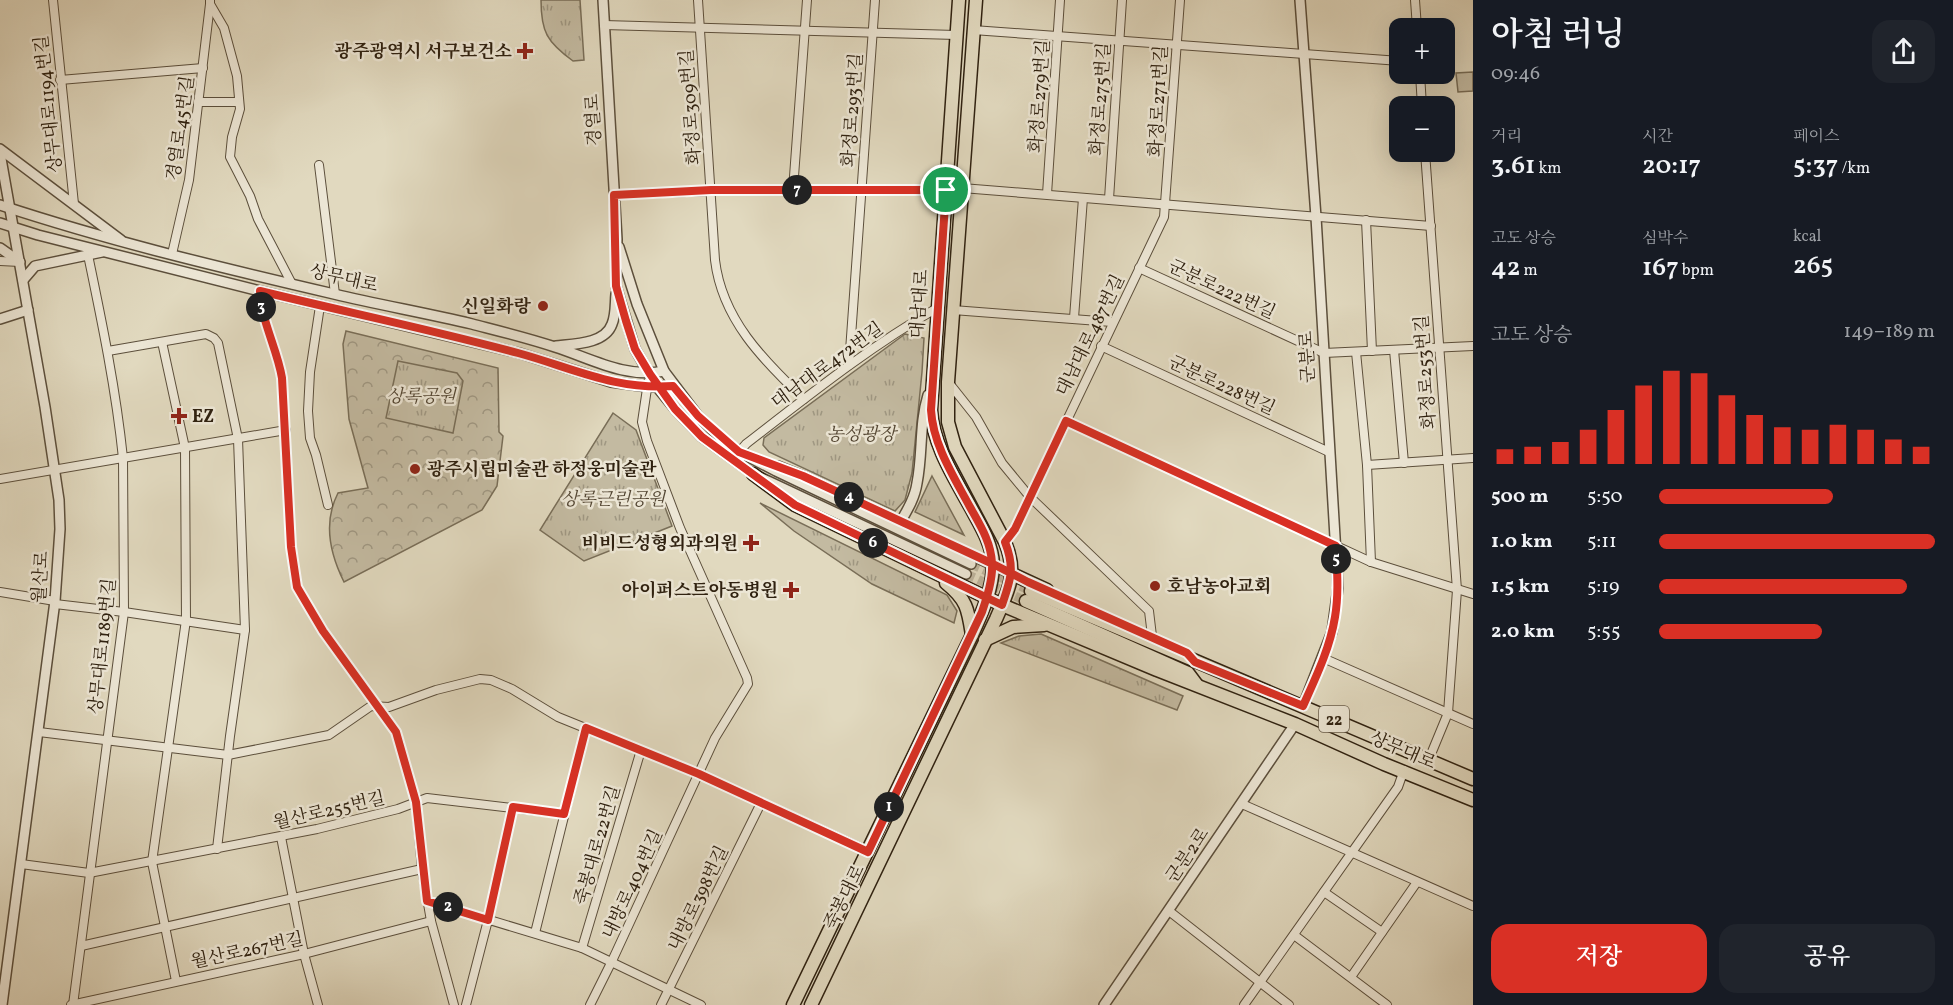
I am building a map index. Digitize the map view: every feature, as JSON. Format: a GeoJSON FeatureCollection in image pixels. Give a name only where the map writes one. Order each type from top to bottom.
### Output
{"type":"FeatureCollection","features":[{"type":"Feature","properties":{"kind":"main road","name":"대남대로"},"geometry":{"type":"LineString","coordinates":[[959,0],[937,308],[932,424],[943,455],[986,535],[993,564],[987,597]]}},
{"type":"Feature","properties":{"kind":"main road","name":"대남대로"},"geometry":{"type":"LineString","coordinates":[[976,0],[948,382],[948,422],[956,447],[1005,542],[1010,556],[1012,574]]}},
{"type":"Feature","properties":{"kind":"main road"},"geometry":{"type":"LineString","coordinates":[[753,474],[795,505],[987,597]]}},
{"type":"Feature","properties":{"kind":"main road"},"geometry":{"type":"LineString","coordinates":[[934,573],[963,598],[968,609],[972,635]]}},
{"type":"Feature","properties":{"kind":"main road","name":"22"},"geometry":{"type":"LineString","coordinates":[[1012,574],[1152,636],[1187,653],[1195,662]]}},
{"type":"Feature","properties":{"kind":"main road","name":"죽봉대로"},"geometry":{"type":"LineString","coordinates":[[811,1005],[1002,605],[1012,574]]}},
{"type":"Feature","properties":{"kind":"main road","name":"상무대로"},"geometry":{"type":"LineString","coordinates":[[1473,779],[1303,706],[1029,596],[1188,673],[1198,686],[1295,724],[1473,800]]}},
{"type":"Feature","properties":{"kind":"main road","name":"22"},"geometry":{"type":"LineString","coordinates":[[987,597],[1198,686]]}},
{"type":"Feature","properties":{"kind":"main road","name":"죽봉대로"},"geometry":{"type":"LineString","coordinates":[[793,1005],[972,635],[987,597]]}},
{"type":"Feature","properties":{"kind":"main road"},"geometry":{"type":"LineString","coordinates":[[985,640],[1013,627],[1049,625]]}},
{"type":"Feature","properties":{"kind":"street","name":"상무대로1194번길"},"geometry":{"type":"LineString","coordinates":[[53,0],[74,204]]}},
{"type":"Feature","properties":{"kind":"street","name":"경열로"},"geometry":{"type":"LineString","coordinates":[[603,0],[614,195],[616,286],[635,349],[650,374],[652,387]]}},
{"type":"Feature","properties":{"kind":"street","name":"화정로309번길"},"geometry":{"type":"LineString","coordinates":[[698,0],[715,260],[720,288],[734,318],[751,344],[775,372],[804,399]]}},
{"type":"Feature","properties":{"kind":"street"},"geometry":{"type":"LineString","coordinates":[[793,190],[807,0]]}},
{"type":"Feature","properties":{"kind":"street","name":"화정로293번길"},"geometry":{"type":"LineString","coordinates":[[849,365],[875,0]]}},
{"type":"Feature","properties":{"kind":"street","name":"화정로279번길"},"geometry":{"type":"LineString","coordinates":[[1047,194],[1060,0]]}},
{"type":"Feature","properties":{"kind":"street","name":"화정로275번길"},"geometry":{"type":"LineString","coordinates":[[1109,199],[1122,0]]}},
{"type":"Feature","properties":{"kind":"street","name":"화정로271번길"},"geometry":{"type":"LineString","coordinates":[[1167,204],[1180,0]]}},
{"type":"Feature","properties":{"kind":"street","name":"군분로"},"geometry":{"type":"LineString","coordinates":[[1300,0],[1316,217],[1338,588],[1335,615],[1323,658],[1303,706]]}},
{"type":"Feature","properties":{"kind":"street"},"geometry":{"type":"LineString","coordinates":[[1415,0],[1416,18]]}},
{"type":"Feature","properties":{"kind":"street","name":"경열로45번길"},"geometry":{"type":"LineString","coordinates":[[172,254],[189,180],[210,2]]}},
{"type":"Feature","properties":{"kind":"street","name":"경열로45번길"},"geometry":{"type":"LineString","coordinates":[[210,2],[225,28],[237,76],[240,109],[232,137],[230,157],[292,284]]}},
{"type":"Feature","properties":{"kind":"street"},"geometry":{"type":"LineString","coordinates":[[604,25],[956,35]]}},
{"type":"Feature","properties":{"kind":"street"},"geometry":{"type":"LineString","coordinates":[[974,30],[1389,61]]}},
{"type":"Feature","properties":{"kind":"street"},"geometry":{"type":"LineString","coordinates":[[60,80],[203,68]]}},
{"type":"Feature","properties":{"kind":"street"},"geometry":{"type":"LineString","coordinates":[[198,102],[239,102]]}},
{"type":"Feature","properties":{"kind":"street"},"geometry":{"type":"LineString","coordinates":[[0,151],[126,243]]}},
{"type":"Feature","properties":{"kind":"street","name":"월산로"},"geometry":{"type":"LineString","coordinates":[[0,151],[55,468],[60,517],[55,602],[2,1005]]}},
{"type":"Feature","properties":{"kind":"street","name":"화정로253번길"},"geometry":{"type":"LineString","coordinates":[[1426,162],[1457,590],[1448,712],[1429,759]]}},
{"type":"Feature","properties":{"kind":"street"},"geometry":{"type":"LineString","coordinates":[[319,165],[335,294]]}},
{"type":"Feature","properties":{"kind":"street"},"geometry":{"type":"LineString","coordinates":[[962,188],[1431,226]]}},
{"type":"Feature","properties":{"kind":"street"},"geometry":{"type":"LineString","coordinates":[[614,195],[711,190],[946,190]]}},
{"type":"Feature","properties":{"kind":"street"},"geometry":{"type":"LineString","coordinates":[[1074,318],[1083,198]]}},
{"type":"Feature","properties":{"kind":"street","name":"대남대로487번길"},"geometry":{"type":"LineString","coordinates":[[1005,542],[1015,529],[1164,217],[1167,204]]}},
{"type":"Feature","properties":{"kind":"street","name":"상무대로"},"geometry":{"type":"LineString","coordinates":[[0,205],[30,216],[126,243],[554,346],[630,372],[650,374],[664,371]]}},
{"type":"Feature","properties":{"kind":"street"},"geometry":{"type":"LineString","coordinates":[[1366,220],[1372,351]]}},
{"type":"Feature","properties":{"kind":"street","name":"상무대로"},"geometry":{"type":"LineString","coordinates":[[0,223],[260,291],[519,353],[611,382],[652,387],[673,386]]}},
{"type":"Feature","properties":{"kind":"street","name":"경열로"},"geometry":{"type":"LineString","coordinates":[[616,239],[637,304],[664,371]]}},
{"type":"Feature","properties":{"kind":"street"},"geometry":{"type":"LineString","coordinates":[[0,248],[20,262]]}},
{"type":"Feature","properties":{"kind":"street"},"geometry":{"type":"LineString","coordinates":[[23,280],[35,266],[105,252]]}},
{"type":"Feature","properties":{"kind":"street","name":"상무대로1189번길"},"geometry":{"type":"LineString","coordinates":[[72,1005],[124,612],[123,458],[108,351],[88,255]]}},
{"type":"Feature","properties":{"kind":"street"},"geometry":{"type":"LineString","coordinates":[[0,261],[20,262]]}},
{"type":"Feature","properties":{"kind":"street","name":"군분로222번길"},"geometry":{"type":"LineString","coordinates":[[1139,268],[1324,353]]}},
{"type":"Feature","properties":{"kind":"street"},"geometry":{"type":"LineString","coordinates":[[554,346],[602,337],[612,325],[616,286]]}},
{"type":"Feature","properties":{"kind":"street"},"geometry":{"type":"LineString","coordinates":[[260,291],[261,307],[280,365],[285,396],[291,547],[297,587],[323,631],[396,732],[416,802],[422,869],[431,921],[454,1005]]}},
{"type":"Feature","properties":{"kind":"street"},"geometry":{"type":"LineString","coordinates":[[320,306],[311,363],[309,438],[316,455],[328,505]]}},
{"type":"Feature","properties":{"kind":"street","name":"대남대로472번길"},"geometry":{"type":"LineString","coordinates":[[739,452],[746,444],[849,365],[905,326],[937,308]]}},
{"type":"Feature","properties":{"kind":"street"},"geometry":{"type":"LineString","coordinates":[[0,319],[28,310]]}},
{"type":"Feature","properties":{"kind":"street"},"geometry":{"type":"LineString","coordinates":[[953,310],[1112,322]]}},
{"type":"Feature","properties":{"kind":"street"},"geometry":{"type":"LineString","coordinates":[[108,351],[206,334],[218,343],[238,439],[245,630],[217,849]]}},
{"type":"Feature","properties":{"kind":"street"},"geometry":{"type":"LineString","coordinates":[[162,342],[185,448],[186,620],[152,862],[176,981]]}},
{"type":"Feature","properties":{"kind":"street","name":"군분로228번길"},"geometry":{"type":"LineString","coordinates":[[1101,346],[1329,452]]}},
{"type":"Feature","properties":{"kind":"street"},"geometry":{"type":"LineString","coordinates":[[1324,353],[1473,346]]}},
{"type":"Feature","properties":{"kind":"street"},"geometry":{"type":"LineString","coordinates":[[1394,350],[1404,463]]}},
{"type":"Feature","properties":{"kind":"street"},"geometry":{"type":"LineString","coordinates":[[1356,352],[1367,465],[1371,562]]}},
{"type":"Feature","properties":{"kind":"street"},"geometry":{"type":"LineString","coordinates":[[664,371],[673,386],[698,416],[739,452],[971,564]]}},
{"type":"Feature","properties":{"kind":"street"},"geometry":{"type":"LineString","coordinates":[[901,521],[914,498],[917,485],[921,430],[933,381]]}},
{"type":"Feature","properties":{"kind":"street"},"geometry":{"type":"LineString","coordinates":[[948,382],[976,417],[1002,463],[1030,497],[1149,610],[1152,636]]}},
{"type":"Feature","properties":{"kind":"street"},"geometry":{"type":"LineString","coordinates":[[652,387],[702,437],[753,474],[966,574]]}},
{"type":"Feature","properties":{"kind":"street","name":"내방로404번길"},"geometry":{"type":"LineString","coordinates":[[590,1005],[723,722],[748,684],[680,528],[646,441],[642,422],[652,387]]}},
{"type":"Feature","properties":{"kind":"street"},"geometry":{"type":"LineString","coordinates":[[1066,421],[1371,562],[1473,594]]}},
{"type":"Feature","properties":{"kind":"street"},"geometry":{"type":"LineString","coordinates":[[0,479],[286,430]]}},
{"type":"Feature","properties":{"kind":"street"},"geometry":{"type":"LineString","coordinates":[[739,452],[803,476],[1012,574]]}},
{"type":"Feature","properties":{"kind":"street"},"geometry":{"type":"LineString","coordinates":[[1367,465],[1473,458]]}},
{"type":"Feature","properties":{"kind":"street"},"geometry":{"type":"LineString","coordinates":[[0,592],[245,630]]}},
{"type":"Feature","properties":{"kind":"street"},"geometry":{"type":"LineString","coordinates":[[1323,658],[1473,724]]}},
{"type":"Feature","properties":{"kind":"street"},"geometry":{"type":"LineString","coordinates":[[39,732],[228,755],[329,735],[370,705],[379,708],[389,707],[436,690],[480,679],[491,680],[512,689],[558,717],[699,774],[868,852]]}},
{"type":"Feature","properties":{"kind":"street","name":"군분2로"},"geometry":{"type":"LineString","coordinates":[[1104,1005],[1295,724]]}},
{"type":"Feature","properties":{"kind":"street","name":"죽봉대로22번길"},"geometry":{"type":"LineString","coordinates":[[535,933],[586,728]]}},
{"type":"Feature","properties":{"kind":"street","name":"죽봉대로22번길"},"geometry":{"type":"LineString","coordinates":[[582,948],[641,750]]}},
{"type":"Feature","properties":{"kind":"street"},"geometry":{"type":"LineString","coordinates":[[1244,1005],[1398,787],[1404,770]]}},
{"type":"Feature","properties":{"kind":"street","name":"월산로255번길"},"geometry":{"type":"LineString","coordinates":[[21,864],[89,873],[281,837],[398,809],[427,798],[564,814]]}},
{"type":"Feature","properties":{"kind":"street","name":"내방로398번길"},"geometry":{"type":"LineString","coordinates":[[661,1005],[761,803]]}},
{"type":"Feature","properties":{"kind":"street"},"geometry":{"type":"LineString","coordinates":[[1242,804],[1473,906]]}},
{"type":"Feature","properties":{"kind":"street"},"geometry":{"type":"LineString","coordinates":[[466,1005],[513,807]]}},
{"type":"Feature","properties":{"kind":"street"},"geometry":{"type":"LineString","coordinates":[[281,837],[304,954],[318,1005]]}},
{"type":"Feature","properties":{"kind":"street"},"geometry":{"type":"LineString","coordinates":[[81,946],[422,869]]}},
{"type":"Feature","properties":{"kind":"street"},"geometry":{"type":"LineString","coordinates":[[1351,977],[1417,882]]}},
{"type":"Feature","properties":{"kind":"street"},"geometry":{"type":"LineString","coordinates":[[1324,892],[1382,932]]}},
{"type":"Feature","properties":{"kind":"street"},"geometry":{"type":"LineString","coordinates":[[427,901],[582,948],[701,1005]]}},
{"type":"Feature","properties":{"kind":"street"},"geometry":{"type":"LineString","coordinates":[[1168,911],[1289,1005]]}},
{"type":"Feature","properties":{"kind":"street","name":"월산로267번길"},"geometry":{"type":"LineString","coordinates":[[72,1005],[304,954],[431,921]]}},
{"type":"Feature","properties":{"kind":"street"},"geometry":{"type":"LineString","coordinates":[[1294,935],[1386,1005]]}},
{"type":"Feature","properties":{"kind":"green space"},"geometry":{"type":"Polygon","coordinates":[[[541,0],[580,0],[584,60],[573,61],[551,42],[542,20],[541,0]]]}},
{"type":"Feature","properties":{"kind":"green space"},"geometry":{"type":"Polygon","coordinates":[[[1473,72],[1473,91],[1458,92],[1456,73],[1473,72]]]}},
{"type":"Feature","properties":{"kind":"green space"},"geometry":{"type":"Polygon","coordinates":[[[346,331],[498,368],[499,432],[503,436],[497,486],[482,510],[344,582],[335,560],[330,538],[333,504],[338,493],[368,488],[349,419],[343,344],[346,331]]]}},
{"type":"Feature","properties":{"kind":"green space","name":"농성광장"},"geometry":{"type":"Polygon","coordinates":[[[905,334],[924,338],[912,473],[905,500],[895,511],[769,452],[763,445],[764,438],[905,334]]]}},
{"type":"Feature","properties":{"kind":"green space","name":"상록공원"},"geometry":{"type":"Polygon","coordinates":[[[398,361],[457,373],[463,381],[453,433],[386,418],[398,361]]]}},
{"type":"Feature","properties":{"kind":"green space","name":"상록근린공원"},"geometry":{"type":"Polygon","coordinates":[[[613,413],[636,430],[672,526],[584,561],[540,530],[613,413]]]}},
{"type":"Feature","properties":{"kind":"green space","name":"농성광장"},"geometry":{"type":"Polygon","coordinates":[[[932,476],[964,535],[915,512],[932,476]]]}},
{"type":"Feature","properties":{"kind":"green space"},"geometry":{"type":"Polygon","coordinates":[[[760,503],[947,595],[957,611],[954,623],[872,584],[794,531],[760,503]]]}},
{"type":"Feature","properties":{"kind":"green space"},"geometry":{"type":"Polygon","coordinates":[[[1041,634],[1183,696],[1177,710],[1001,643],[1019,636],[1041,634]]]}},
{"type":"Feature","properties":{"kind":"tunnel"},"geometry":{"type":"LineString","coordinates":[[971,564],[1031,591]]}},
{"type":"Feature","properties":{"kind":"tunnel"},"geometry":{"type":"LineString","coordinates":[[966,574],[1026,601]]}},
{"type":"Feature","properties":{"kind":"place","name":"광주광역시 서구보건소"},"geometry":{"type":"Point","coordinates":[525,51]}},
{"type":"Feature","properties":{"kind":"place","name":"신일화랑"},"geometry":{"type":"Point","coordinates":[543,306]}},
{"type":"Feature","properties":{"kind":"place","name":"EZ"},"geometry":{"type":"Point","coordinates":[179,416]}},
{"type":"Feature","properties":{"kind":"place","name":"광주시립미술관 하정웅미술관"},"geometry":{"type":"Point","coordinates":[415,469]}},
{"type":"Feature","properties":{"kind":"place","name":"비비드성형외과의원"},"geometry":{"type":"Point","coordinates":[751,543]}},
{"type":"Feature","properties":{"kind":"place","name":"호남농아교회"},"geometry":{"type":"Point","coordinates":[1155,586]}},
{"type":"Feature","properties":{"kind":"place","name":"아이퍼스트아동병원"},"geometry":{"type":"Point","coordinates":[791,590]}},
{"type":"Feature","properties":{"kind":"route"},"geometry":{"type":"LineString","coordinates":[[946,190],[711,190],[614,195],[616,286],[635,349],[657,387],[702,437],[795,505],[934,573],[987,597],[1002,605],[1012,574],[1010,556],[1005,542],[1015,529],[1066,421],[1336,546],[1338,588],[1335,619],[1323,658],[1303,706],[1195,662],[1187,653],[1152,636],[1028,582],[1012,574],[993,564],[803,476],[739,452],[698,416],[673,386],[657,387],[648,387],[611,382],[519,353],[260,291],[261,307],[280,365],[285,396],[291,547],[297,587],[323,631],[396,732],[416,802],[427,901],[488,920],[513,807],[564,814],[586,728],[699,774],[868,852],[982,612],[987,597],[993,564],[986,535],[943,455],[932,424],[937,308],[946,190]]}}]}
